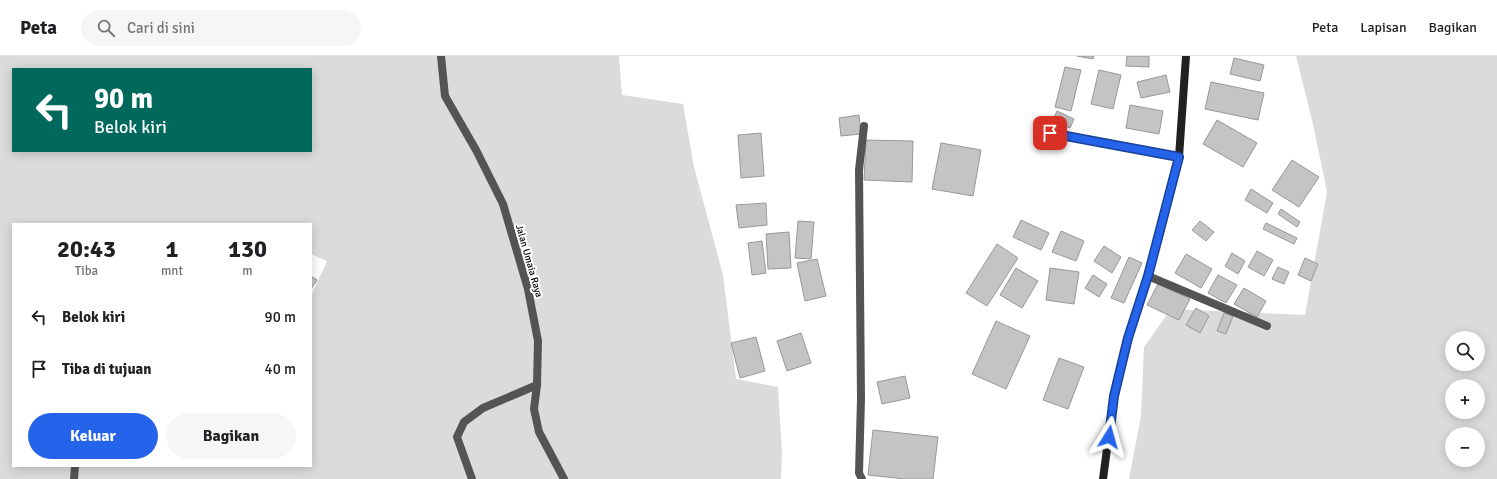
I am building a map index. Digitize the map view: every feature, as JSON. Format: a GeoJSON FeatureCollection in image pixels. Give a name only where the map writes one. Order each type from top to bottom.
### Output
{"type":"FeatureCollection","features":[{"type":"Feature","properties":{"kind":"street","name":"Jalan Umaia Raya"},"geometry":{"type":"LineString","coordinates":[[441,56],[445,96],[476,150],[502,204],[528,289],[538,341],[537,384],[534,409],[539,432],[564,479]]}},
{"type":"Feature","properties":{"kind":"street"},"geometry":{"type":"LineString","coordinates":[[1103,479],[1114,396],[1128,338],[1148,276],[1179,157],[1186,56]]}},
{"type":"Feature","properties":{"kind":"street"},"geometry":{"type":"LineString","coordinates":[[862,479],[859,473],[861,399],[859,170],[864,126]]}},
{"type":"Feature","properties":{"kind":"street"},"geometry":{"type":"LineString","coordinates":[[1050,133],[1179,157]]}},
{"type":"Feature","properties":{"kind":"street"},"geometry":{"type":"LineString","coordinates":[[1148,276],[1267,326]]}},
{"type":"Feature","properties":{"kind":"street"},"geometry":{"type":"LineString","coordinates":[[472,479],[457,437],[464,422],[482,408],[537,384]]}},
{"type":"Feature","properties":{"kind":"street"},"geometry":{"type":"LineString","coordinates":[[74,479],[76,467]]}},
{"type":"Feature","properties":{"kind":"shaded area"},"geometry":{"type":"Polygon","coordinates":[[[0,56],[619,56],[622,95],[683,104],[694,167],[723,275],[736,379],[778,387],[782,454],[781,479],[0,479],[0,56]]]}},
{"type":"Feature","properties":{"kind":"shaded area"},"geometry":{"type":"Polygon","coordinates":[[[1296,56],[1497,56],[1497,479],[1129,479],[1141,416],[1144,347],[1171,309],[1305,315],[1327,192],[1313,124],[1296,56]]]}},
{"type":"Feature","properties":{"kind":"building"},"geometry":{"type":"Polygon","coordinates":[[[1077,56],[1094,56],[1093,59],[1077,56]]]}},
{"type":"Feature","properties":{"kind":"building"},"geometry":{"type":"Polygon","coordinates":[[[1127,56],[1149,56],[1149,67],[1126,66],[1127,56]]]}},
{"type":"Feature","properties":{"kind":"building"},"geometry":{"type":"Polygon","coordinates":[[[1234,58],[1264,65],[1260,81],[1230,74],[1234,58]]]}},
{"type":"Feature","properties":{"kind":"building"},"geometry":{"type":"Polygon","coordinates":[[[1065,67],[1081,70],[1071,111],[1055,107],[1065,67]]]}},
{"type":"Feature","properties":{"kind":"building"},"geometry":{"type":"Polygon","coordinates":[[[1099,70],[1121,75],[1113,109],[1091,104],[1099,70]]]}},
{"type":"Feature","properties":{"kind":"building"},"geometry":{"type":"Polygon","coordinates":[[[1166,75],[1170,92],[1141,98],[1137,82],[1166,75]]]}},
{"type":"Feature","properties":{"kind":"building"},"geometry":{"type":"Polygon","coordinates":[[[1211,82],[1264,93],[1258,120],[1205,109],[1211,82]]]}},
{"type":"Feature","properties":{"kind":"building"},"geometry":{"type":"Polygon","coordinates":[[[1130,105],[1163,111],[1159,134],[1126,128],[1130,105]]]}},
{"type":"Feature","properties":{"kind":"building"},"geometry":{"type":"Polygon","coordinates":[[[1057,111],[1074,119],[1070,128],[1053,120],[1057,111]]]}},
{"type":"Feature","properties":{"kind":"building"},"geometry":{"type":"Polygon","coordinates":[[[859,115],[861,134],[841,136],[839,118],[859,115]]]}},
{"type":"Feature","properties":{"kind":"building"},"geometry":{"type":"Polygon","coordinates":[[[1217,120],[1257,143],[1243,167],[1203,144],[1217,120]]]}},
{"type":"Feature","properties":{"kind":"building"},"geometry":{"type":"Polygon","coordinates":[[[761,133],[764,176],[741,178],[738,135],[761,133]]]}},
{"type":"Feature","properties":{"kind":"building"},"geometry":{"type":"Polygon","coordinates":[[[866,140],[913,141],[912,182],[864,180],[866,140]]]}},
{"type":"Feature","properties":{"kind":"building"},"geometry":{"type":"Polygon","coordinates":[[[941,143],[981,150],[973,196],[932,189],[941,143]]]}},
{"type":"Feature","properties":{"kind":"building"},"geometry":{"type":"Polygon","coordinates":[[[1292,160],[1319,177],[1299,207],[1272,190],[1292,160]]]}},
{"type":"Feature","properties":{"kind":"building"},"geometry":{"type":"Polygon","coordinates":[[[1251,189],[1273,203],[1267,213],[1245,200],[1251,189]]]}},
{"type":"Feature","properties":{"kind":"building"},"geometry":{"type":"Polygon","coordinates":[[[766,203],[767,225],[739,228],[736,205],[766,203]]]}},
{"type":"Feature","properties":{"kind":"building"},"geometry":{"type":"Polygon","coordinates":[[[1281,209],[1300,222],[1297,227],[1278,214],[1281,209]]]}},
{"type":"Feature","properties":{"kind":"building"},"geometry":{"type":"Polygon","coordinates":[[[1021,220],[1049,233],[1041,250],[1013,237],[1021,220]]]}},
{"type":"Feature","properties":{"kind":"building"},"geometry":{"type":"Polygon","coordinates":[[[798,221],[814,222],[811,259],[795,258],[798,221]]]}},
{"type":"Feature","properties":{"kind":"building"},"geometry":{"type":"Polygon","coordinates":[[[1200,221],[1214,232],[1206,241],[1192,230],[1200,221]]]}},
{"type":"Feature","properties":{"kind":"building"},"geometry":{"type":"Polygon","coordinates":[[[1266,223],[1297,238],[1294,244],[1263,229],[1266,223]]]}},
{"type":"Feature","properties":{"kind":"building"},"geometry":{"type":"Polygon","coordinates":[[[1061,231],[1084,241],[1076,261],[1052,252],[1061,231]]]}},
{"type":"Feature","properties":{"kind":"building"},"geometry":{"type":"Polygon","coordinates":[[[789,232],[791,268],[768,269],[766,234],[789,232]]]}},
{"type":"Feature","properties":{"kind":"building"},"geometry":{"type":"Polygon","coordinates":[[[762,241],[766,273],[752,275],[748,243],[762,241]]]}},
{"type":"Feature","properties":{"kind":"building"},"geometry":{"type":"Polygon","coordinates":[[[997,244],[1018,258],[987,306],[966,293],[997,244]]]}},
{"type":"Feature","properties":{"kind":"building"},"geometry":{"type":"Polygon","coordinates":[[[1104,246],[1121,257],[1112,273],[1094,261],[1104,246]]]}},
{"type":"Feature","properties":{"kind":"building"},"geometry":{"type":"Polygon","coordinates":[[[1257,251],[1273,260],[1264,276],[1248,267],[1257,251]]]}},
{"type":"Feature","properties":{"kind":"building"},"geometry":{"type":"Polygon","coordinates":[[[1232,253],[1245,261],[1238,274],[1225,266],[1232,253]]]}},
{"type":"Feature","properties":{"kind":"building"},"geometry":{"type":"Polygon","coordinates":[[[1186,254],[1212,269],[1201,288],[1175,273],[1186,254]]]}},
{"type":"Feature","properties":{"kind":"building"},"geometry":{"type":"Polygon","coordinates":[[[1129,257],[1142,263],[1124,303],[1111,298],[1129,257]]]}},
{"type":"Feature","properties":{"kind":"building"},"geometry":{"type":"Polygon","coordinates":[[[1305,258],[1318,264],[1311,281],[1298,275],[1305,258]]]}},
{"type":"Feature","properties":{"kind":"building"},"geometry":{"type":"Polygon","coordinates":[[[817,259],[826,296],[805,301],[797,263],[817,259]]]}},
{"type":"Feature","properties":{"kind":"building"},"geometry":{"type":"Polygon","coordinates":[[[1278,267],[1289,272],[1284,284],[1272,279],[1278,267]]]}},
{"type":"Feature","properties":{"kind":"building"},"geometry":{"type":"Polygon","coordinates":[[[1016,268],[1038,281],[1022,308],[1000,295],[1016,268]]]}},
{"type":"Feature","properties":{"kind":"building"},"geometry":{"type":"Polygon","coordinates":[[[1050,268],[1079,272],[1074,304],[1046,300],[1050,268]]]}},
{"type":"Feature","properties":{"kind":"building"},"geometry":{"type":"Polygon","coordinates":[[[1093,275],[1107,284],[1099,297],[1085,288],[1093,275]]]}},
{"type":"Feature","properties":{"kind":"building"},"geometry":{"type":"Polygon","coordinates":[[[1218,275],[1237,285],[1226,303],[1208,293],[1218,275]]]}},
{"type":"Feature","properties":{"kind":"building"},"geometry":{"type":"Polygon","coordinates":[[[312,277],[317,280],[312,288],[312,277]]]}},
{"type":"Feature","properties":{"kind":"building"},"geometry":{"type":"Polygon","coordinates":[[[1158,284],[1190,299],[1179,320],[1147,305],[1158,284]]]}},
{"type":"Feature","properties":{"kind":"building"},"geometry":{"type":"Polygon","coordinates":[[[1244,288],[1266,301],[1257,317],[1234,304],[1244,288]]]}},
{"type":"Feature","properties":{"kind":"building"},"geometry":{"type":"Polygon","coordinates":[[[1196,308],[1209,316],[1200,333],[1186,325],[1196,308]]]}},
{"type":"Feature","properties":{"kind":"building"},"geometry":{"type":"Polygon","coordinates":[[[1224,313],[1233,316],[1226,334],[1217,331],[1224,313]]]}},
{"type":"Feature","properties":{"kind":"building"},"geometry":{"type":"Polygon","coordinates":[[[996,321],[1030,336],[1006,389],[972,374],[996,321]]]}},
{"type":"Feature","properties":{"kind":"building"},"geometry":{"type":"Polygon","coordinates":[[[801,333],[811,363],[787,371],[777,341],[801,333]]]}},
{"type":"Feature","properties":{"kind":"building"},"geometry":{"type":"Polygon","coordinates":[[[756,337],[765,371],[740,378],[731,343],[756,337]]]}},
{"type":"Feature","properties":{"kind":"building"},"geometry":{"type":"Polygon","coordinates":[[[1059,358],[1084,367],[1068,409],[1043,400],[1059,358]]]}},
{"type":"Feature","properties":{"kind":"building"},"geometry":{"type":"Polygon","coordinates":[[[905,376],[910,398],[882,404],[877,382],[905,376]]]}},
{"type":"Feature","properties":{"kind":"building"},"geometry":{"type":"Polygon","coordinates":[[[873,430],[938,437],[933,479],[905,479],[868,475],[873,430]]]}},
{"type":"Feature","properties":{"kind":"route"},"geometry":{"type":"LineString","coordinates":[[1050,133],[1179,157],[1148,276],[1128,338],[1114,396],[1109,437]]}}]}
